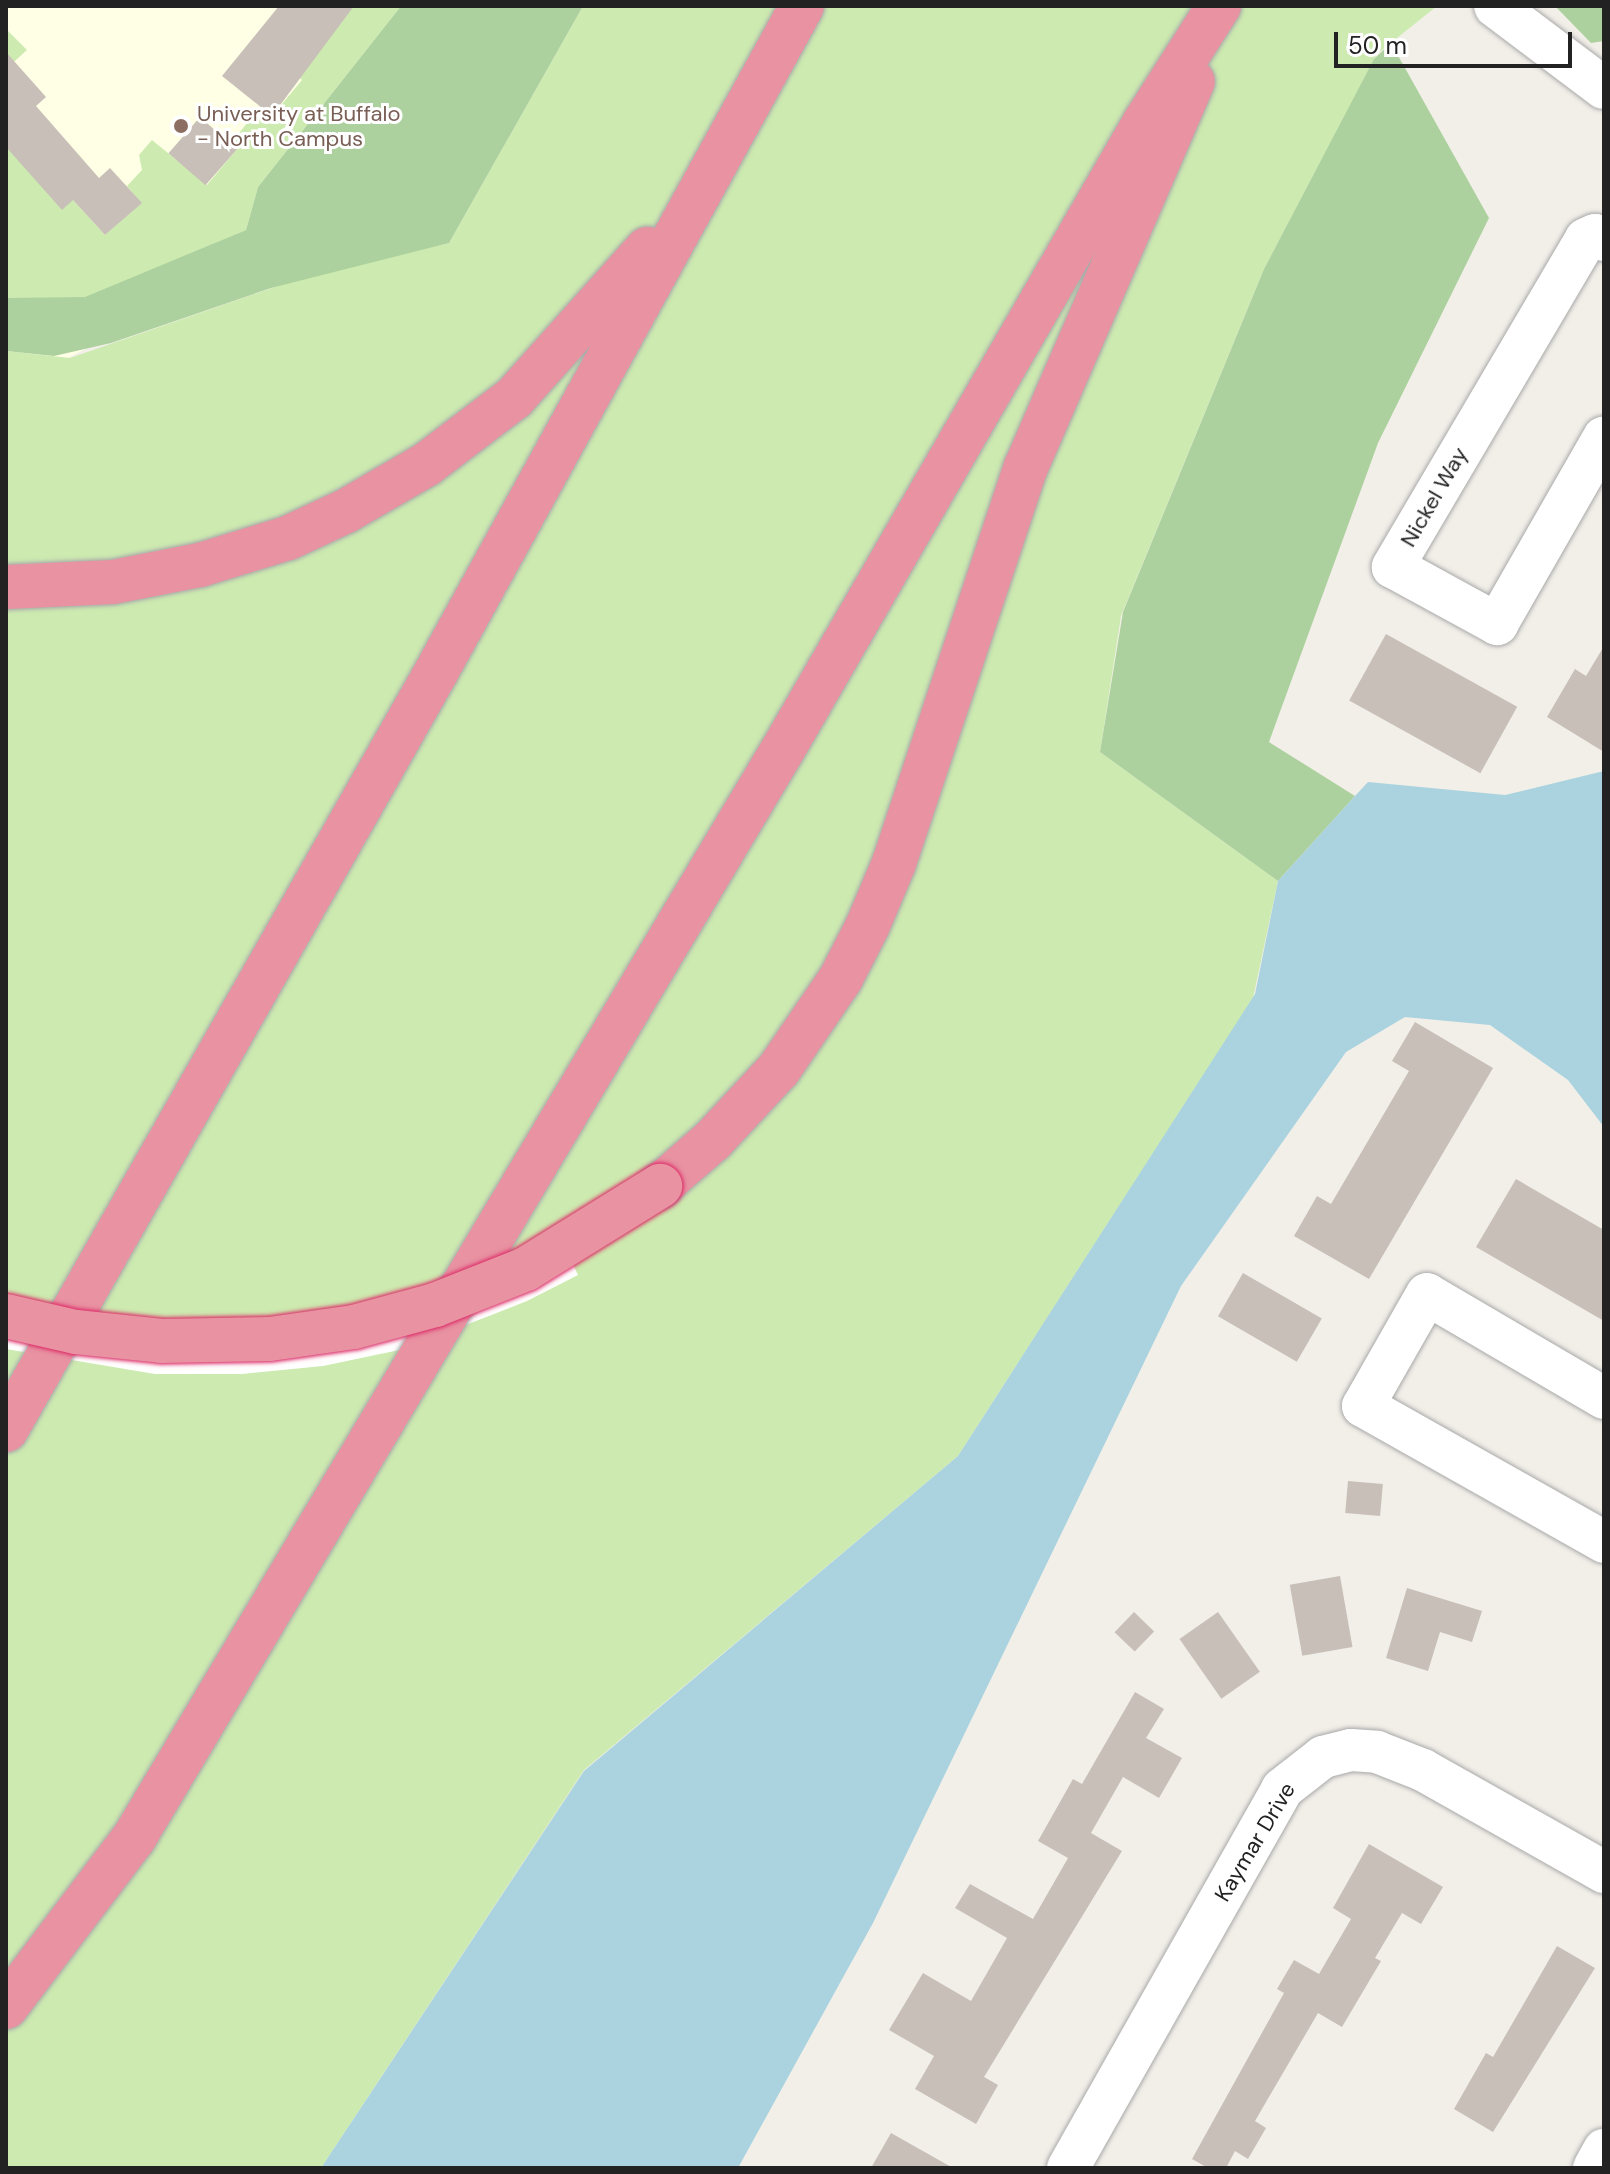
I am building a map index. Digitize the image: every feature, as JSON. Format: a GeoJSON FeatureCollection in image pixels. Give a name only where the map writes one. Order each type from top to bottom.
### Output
{"type":"FeatureCollection","features":[{"type":"Feature","properties":{"kind":"highway"},"geometry":{"type":"LineString","coordinates":[[6,1430],[434,676],[802,6]]}},
{"type":"Feature","properties":{"kind":"highway"},"geometry":{"type":"LineString","coordinates":[[6,1316],[76,1332],[162,1341],[270,1339],[354,1327],[435,1305],[526,1269],[660,1186],[713,1140],[779,1069],[841,978],[868,925],[898,850],[1026,467],[1073,351],[1147,195],[1222,6]]}},
{"type":"Feature","properties":{"kind":"highway"},"geometry":{"type":"LineString","coordinates":[[6,2007],[134,1838],[785,746],[1145,122],[1222,6]]}},
{"type":"Feature","properties":{"kind":"highway"},"geometry":{"type":"LineString","coordinates":[[6,587],[113,582],[200,565],[288,538],[373,497],[457,443],[537,376],[710,174]]}},
{"type":"Feature","properties":{"kind":"street"},"geometry":{"type":"LineString","coordinates":[[1495,6],[1604,88]]}},
{"type":"Feature","properties":{"kind":"street","name":"Nickel Way"},"geometry":{"type":"LineString","coordinates":[[1604,240],[1595,235],[1586,239],[1393,567],[1497,624],[1604,437]]}},
{"type":"Feature","properties":{"kind":"street"},"geometry":{"type":"LineString","coordinates":[[1604,1398],[1427,1294],[1363,1406],[1604,1542]]}},
{"type":"Feature","properties":{"kind":"street","name":"Kaymar Drive"},"geometry":{"type":"LineString","coordinates":[[1068,2168],[1282,1789],[1323,1757],[1351,1750],[1377,1752],[1423,1770],[1604,1872]]}},
{"type":"Feature","properties":{"kind":"street"},"geometry":{"type":"LineString","coordinates":[[1594,2168],[1604,2150]]}},
{"type":"Feature","properties":{"kind":"shaded area","name":"University at Buffalo - North Campus"},"geometry":{"type":"Polygon","coordinates":[[[6,6],[429,6],[284,247],[66,359],[6,352],[6,6]]]}},
{"type":"Feature","properties":{"kind":"green space"},"geometry":{"type":"Polygon","coordinates":[[[354,6],[401,6],[258,187],[246,230],[89,297],[6,303],[6,147],[73,200],[105,235],[141,203],[127,186],[142,170],[139,155],[152,140],[207,185],[237,149],[231,143],[260,107],[272,116],[302,80],[291,70],[354,6]]]}},
{"type":"Feature","properties":{"kind":"green space"},"geometry":{"type":"Polygon","coordinates":[[[401,6],[583,6],[449,243],[271,288],[111,343],[54,356],[6,351],[6,298],[85,297],[246,230],[258,187],[401,6]]]}},
{"type":"Feature","properties":{"kind":"green space"},"geometry":{"type":"Polygon","coordinates":[[[583,6],[1437,6],[1377,54],[1264,269],[1121,616],[1100,752],[1278,881],[1253,998],[958,1456],[584,1770],[321,2168],[6,2168],[6,351],[70,358],[292,281],[449,243],[583,6]]]}},
{"type":"Feature","properties":{"kind":"green space"},"geometry":{"type":"Polygon","coordinates":[[[1555,6],[1604,6],[1604,41],[1591,43],[1555,6]]]}},
{"type":"Feature","properties":{"kind":"green space"},"geometry":{"type":"Polygon","coordinates":[[[6,29],[27,50],[6,69],[6,29]]]}},
{"type":"Feature","properties":{"kind":"green space"},"geometry":{"type":"Polygon","coordinates":[[[1391,43],[1489,218],[1378,443],[1269,742],[1355,796],[1278,881],[1100,752],[1123,612],[1264,269],[1374,59],[1391,43]]]}},
{"type":"Feature","properties":{"kind":"water"},"geometry":{"type":"Polygon","coordinates":[[[1604,771],[1604,1127],[1568,1080],[1490,1025],[1405,1017],[1346,1052],[1181,1286],[873,1923],[738,2168],[321,2168],[584,1771],[958,1456],[1255,994],[1278,881],[1355,796],[1368,782],[1505,795],[1604,771]]]}},
{"type":"Feature","properties":{"kind":"pier"},"geometry":{"type":"Polygon","coordinates":[[[562,1241],[578,1275],[527,1301],[404,1349],[323,1366],[242,1374],[155,1374],[6,1349],[6,1311],[106,1333],[352,1321],[562,1241]]]}},
{"type":"Feature","properties":{"kind":"building"},"geometry":{"type":"Polygon","coordinates":[[[279,6],[354,6],[272,116],[222,76],[279,6]]]}},
{"type":"Feature","properties":{"kind":"building"},"geometry":{"type":"Polygon","coordinates":[[[6,52],[46,97],[36,106],[99,178],[110,168],[142,203],[105,235],[73,200],[62,210],[6,147],[6,52]]]}},
{"type":"Feature","properties":{"kind":"building"},"geometry":{"type":"Polygon","coordinates":[[[200,117],[237,149],[205,185],[169,153],[200,117]]]}},
{"type":"Feature","properties":{"kind":"building"},"geometry":{"type":"Polygon","coordinates":[[[1386,634],[1517,707],[1480,773],[1349,700],[1386,634]]]}},
{"type":"Feature","properties":{"kind":"building"},"geometry":{"type":"Polygon","coordinates":[[[1604,646],[1604,752],[1547,717],[1575,669],[1586,676],[1604,646]]]}},
{"type":"Feature","properties":{"kind":"building"},"geometry":{"type":"Polygon","coordinates":[[[1415,1022],[1493,1068],[1369,1279],[1294,1236],[1317,1196],[1331,1204],[1409,1071],[1392,1061],[1415,1022]]]}},
{"type":"Feature","properties":{"kind":"building"},"geometry":{"type":"Polygon","coordinates":[[[1516,1179],[1604,1230],[1604,1321],[1476,1247],[1516,1179]]]}},
{"type":"Feature","properties":{"kind":"building"},"geometry":{"type":"Polygon","coordinates":[[[1243,1273],[1322,1318],[1297,1362],[1218,1316],[1243,1273]]]}},
{"type":"Feature","properties":{"kind":"building"},"geometry":{"type":"Polygon","coordinates":[[[1348,1481],[1383,1484],[1380,1516],[1345,1513],[1348,1481]]]}},
{"type":"Feature","properties":{"kind":"building"},"geometry":{"type":"Polygon","coordinates":[[[1340,1576],[1353,1647],[1302,1656],[1290,1585],[1340,1576]]]}},
{"type":"Feature","properties":{"kind":"building"},"geometry":{"type":"Polygon","coordinates":[[[1407,1588],[1482,1611],[1472,1642],[1440,1632],[1428,1671],[1386,1658],[1407,1588]]]}},
{"type":"Feature","properties":{"kind":"building"},"geometry":{"type":"Polygon","coordinates":[[[1134,1612],[1154,1631],[1135,1652],[1115,1632],[1134,1612]]]}},
{"type":"Feature","properties":{"kind":"building"},"geometry":{"type":"Polygon","coordinates":[[[1218,1612],[1260,1672],[1221,1699],[1179,1639],[1218,1612]]]}},
{"type":"Feature","properties":{"kind":"building"},"geometry":{"type":"Polygon","coordinates":[[[1135,1692],[1164,1709],[1146,1738],[1182,1758],[1159,1798],[1123,1777],[1091,1833],[1122,1851],[984,2077],[998,2085],[976,2124],[915,2089],[934,2056],[889,2030],[923,1973],[971,2001],[1007,1938],[955,1908],[970,1884],[1033,1919],[1068,1858],[1038,1841],[1073,1779],[1082,1784],[1135,1692]]]}},
{"type":"Feature","properties":{"kind":"building"},"geometry":{"type":"Polygon","coordinates":[[[1369,1844],[1443,1887],[1421,1924],[1402,1913],[1375,1958],[1381,1961],[1342,2027],[1318,2013],[1255,2121],[1266,2128],[1248,2159],[1235,2151],[1226,2168],[1208,2168],[1192,2159],[1284,1993],[1277,1989],[1294,1960],[1319,1974],[1351,1919],[1333,1908],[1369,1844]]]}},
{"type":"Feature","properties":{"kind":"building"},"geometry":{"type":"Polygon","coordinates":[[[1557,1946],[1595,1968],[1493,2132],[1454,2109],[1486,2053],[1493,2057],[1557,1946]]]}},
{"type":"Feature","properties":{"kind":"building"},"geometry":{"type":"Polygon","coordinates":[[[891,2133],[953,2168],[871,2168],[891,2133]]]}},
{"type":"Feature","properties":{"kind":"place","name":"University at Buffalo - North Campus"},"geometry":{"type":"Point","coordinates":[181,126]}}]}
